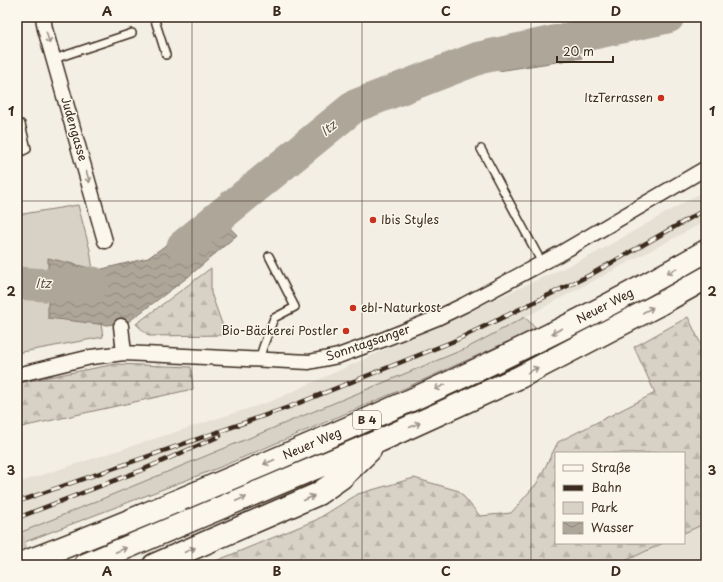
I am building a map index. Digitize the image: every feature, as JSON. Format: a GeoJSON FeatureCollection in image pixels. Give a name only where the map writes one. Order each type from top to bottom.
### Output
{"type":"FeatureCollection","features":[{"type":"Feature","properties":{"kind":"highway","name":"Neuer Weg"},"geometry":{"type":"LineString","coordinates":[[17,565],[77,543],[376,417],[515,352],[649,284],[706,251]]}},
{"type":"Feature","properties":{"kind":"highway","name":"Neuer Weg"},"geometry":{"type":"LineString","coordinates":[[85,565],[380,441],[520,377],[660,304],[706,278]]}},
{"type":"Feature","properties":{"kind":"highway"},"geometry":{"type":"LineString","coordinates":[[154,565],[318,494],[341,478],[380,441]]}},
{"type":"Feature","properties":{"kind":"street","name":"Judengasse"},"geometry":{"type":"LineString","coordinates":[[43,17],[45,29],[105,241]]}},
{"type":"Feature","properties":{"kind":"street","name":"Sonntagsanger"},"geometry":{"type":"LineString","coordinates":[[17,376],[91,357],[124,353],[309,362],[338,356],[437,318],[464,305],[542,263],[706,168]]}},
{"type":"Feature","properties":{"kind":"street"},"geometry":{"type":"LineString","coordinates":[[121,326],[124,353]]}},
{"type":"Feature","properties":{"kind":"lane"},"geometry":{"type":"LineString","coordinates":[[154,17],[166,55]]}},
{"type":"Feature","properties":{"kind":"lane"},"geometry":{"type":"LineString","coordinates":[[54,59],[132,33]]}},
{"type":"Feature","properties":{"kind":"lane"},"geometry":{"type":"LineString","coordinates":[[17,154],[28,149],[21,124]]}},
{"type":"Feature","properties":{"kind":"lane"},"geometry":{"type":"LineString","coordinates":[[481,149],[542,263]]}},
{"type":"Feature","properties":{"kind":"lane"},"geometry":{"type":"LineString","coordinates":[[259,360],[262,348],[274,318],[295,307],[269,256]]}},
{"type":"Feature","properties":{"kind":"shaded area"},"geometry":{"type":"Polygon","coordinates":[[[706,190],[706,221],[467,348],[17,534],[17,483],[272,401],[592,255],[706,190]]]}},
{"type":"Feature","properties":{"kind":"shaded area"},"geometry":{"type":"Polygon","coordinates":[[[706,523],[706,565],[617,565],[661,544],[685,544],[685,533],[706,523]]]}},
{"type":"Feature","properties":{"kind":"green space"},"geometry":{"type":"Polygon","coordinates":[[[78,205],[90,250],[103,337],[17,353],[17,215],[78,205]]]}},
{"type":"Feature","properties":{"kind":"green space"},"geometry":{"type":"Polygon","coordinates":[[[211,268],[211,293],[226,335],[149,336],[136,324],[211,268]]]}},
{"type":"Feature","properties":{"kind":"green space"},"geometry":{"type":"Polygon","coordinates":[[[525,317],[536,329],[401,390],[218,468],[17,545],[17,534],[467,348],[525,317]]]}},
{"type":"Feature","properties":{"kind":"green space"},"geometry":{"type":"Polygon","coordinates":[[[688,317],[706,355],[706,523],[685,533],[685,452],[555,452],[555,544],[661,544],[617,565],[206,565],[316,520],[358,494],[414,478],[459,491],[480,516],[511,513],[537,483],[558,442],[655,393],[634,347],[688,317]]]}},
{"type":"Feature","properties":{"kind":"green space"},"geometry":{"type":"Polygon","coordinates":[[[116,364],[191,367],[193,389],[17,428],[17,383],[116,364]]]}},
{"type":"Feature","properties":{"kind":"water"},"geometry":{"type":"Polygon","coordinates":[[[560,28],[582,58],[498,71],[495,42],[560,28]]]}},
{"type":"Feature","properties":{"kind":"water"},"geometry":{"type":"Polygon","coordinates":[[[216,213],[237,235],[188,277],[128,322],[107,325],[48,318],[48,258],[98,270],[148,258],[216,213]]]}},
{"type":"Feature","properties":{"kind":"waterway","name":"Itz"},"geometry":{"type":"LineString","coordinates":[[183,246],[355,106],[479,58],[668,17]]}},
{"type":"Feature","properties":{"kind":"waterway","name":"Itz"},"geometry":{"type":"LineString","coordinates":[[17,283],[45,285],[93,283]]}},
{"type":"Feature","properties":{"kind":"tunnel"},"geometry":{"type":"LineString","coordinates":[[17,536],[25,565]]}},
{"type":"Feature","properties":{"kind":"railway"},"geometry":{"type":"LineString","coordinates":[[17,502],[289,407],[454,341],[590,275],[706,209]]}},
{"type":"Feature","properties":{"kind":"railway"},"geometry":{"type":"LineString","coordinates":[[17,518],[142,470],[220,436]]}},
{"type":"Feature","properties":{"kind":"place","name":"ItzTerrassen"},"geometry":{"type":"Point","coordinates":[661,98]}},
{"type":"Feature","properties":{"kind":"place","name":"Ibis Styles"},"geometry":{"type":"Point","coordinates":[373,220]}},
{"type":"Feature","properties":{"kind":"place","name":"ebl-Naturkost"},"geometry":{"type":"Point","coordinates":[353,308]}},
{"type":"Feature","properties":{"kind":"place","name":"Bio-Bäckerei Postler"},"geometry":{"type":"Point","coordinates":[346,331]}}]}
